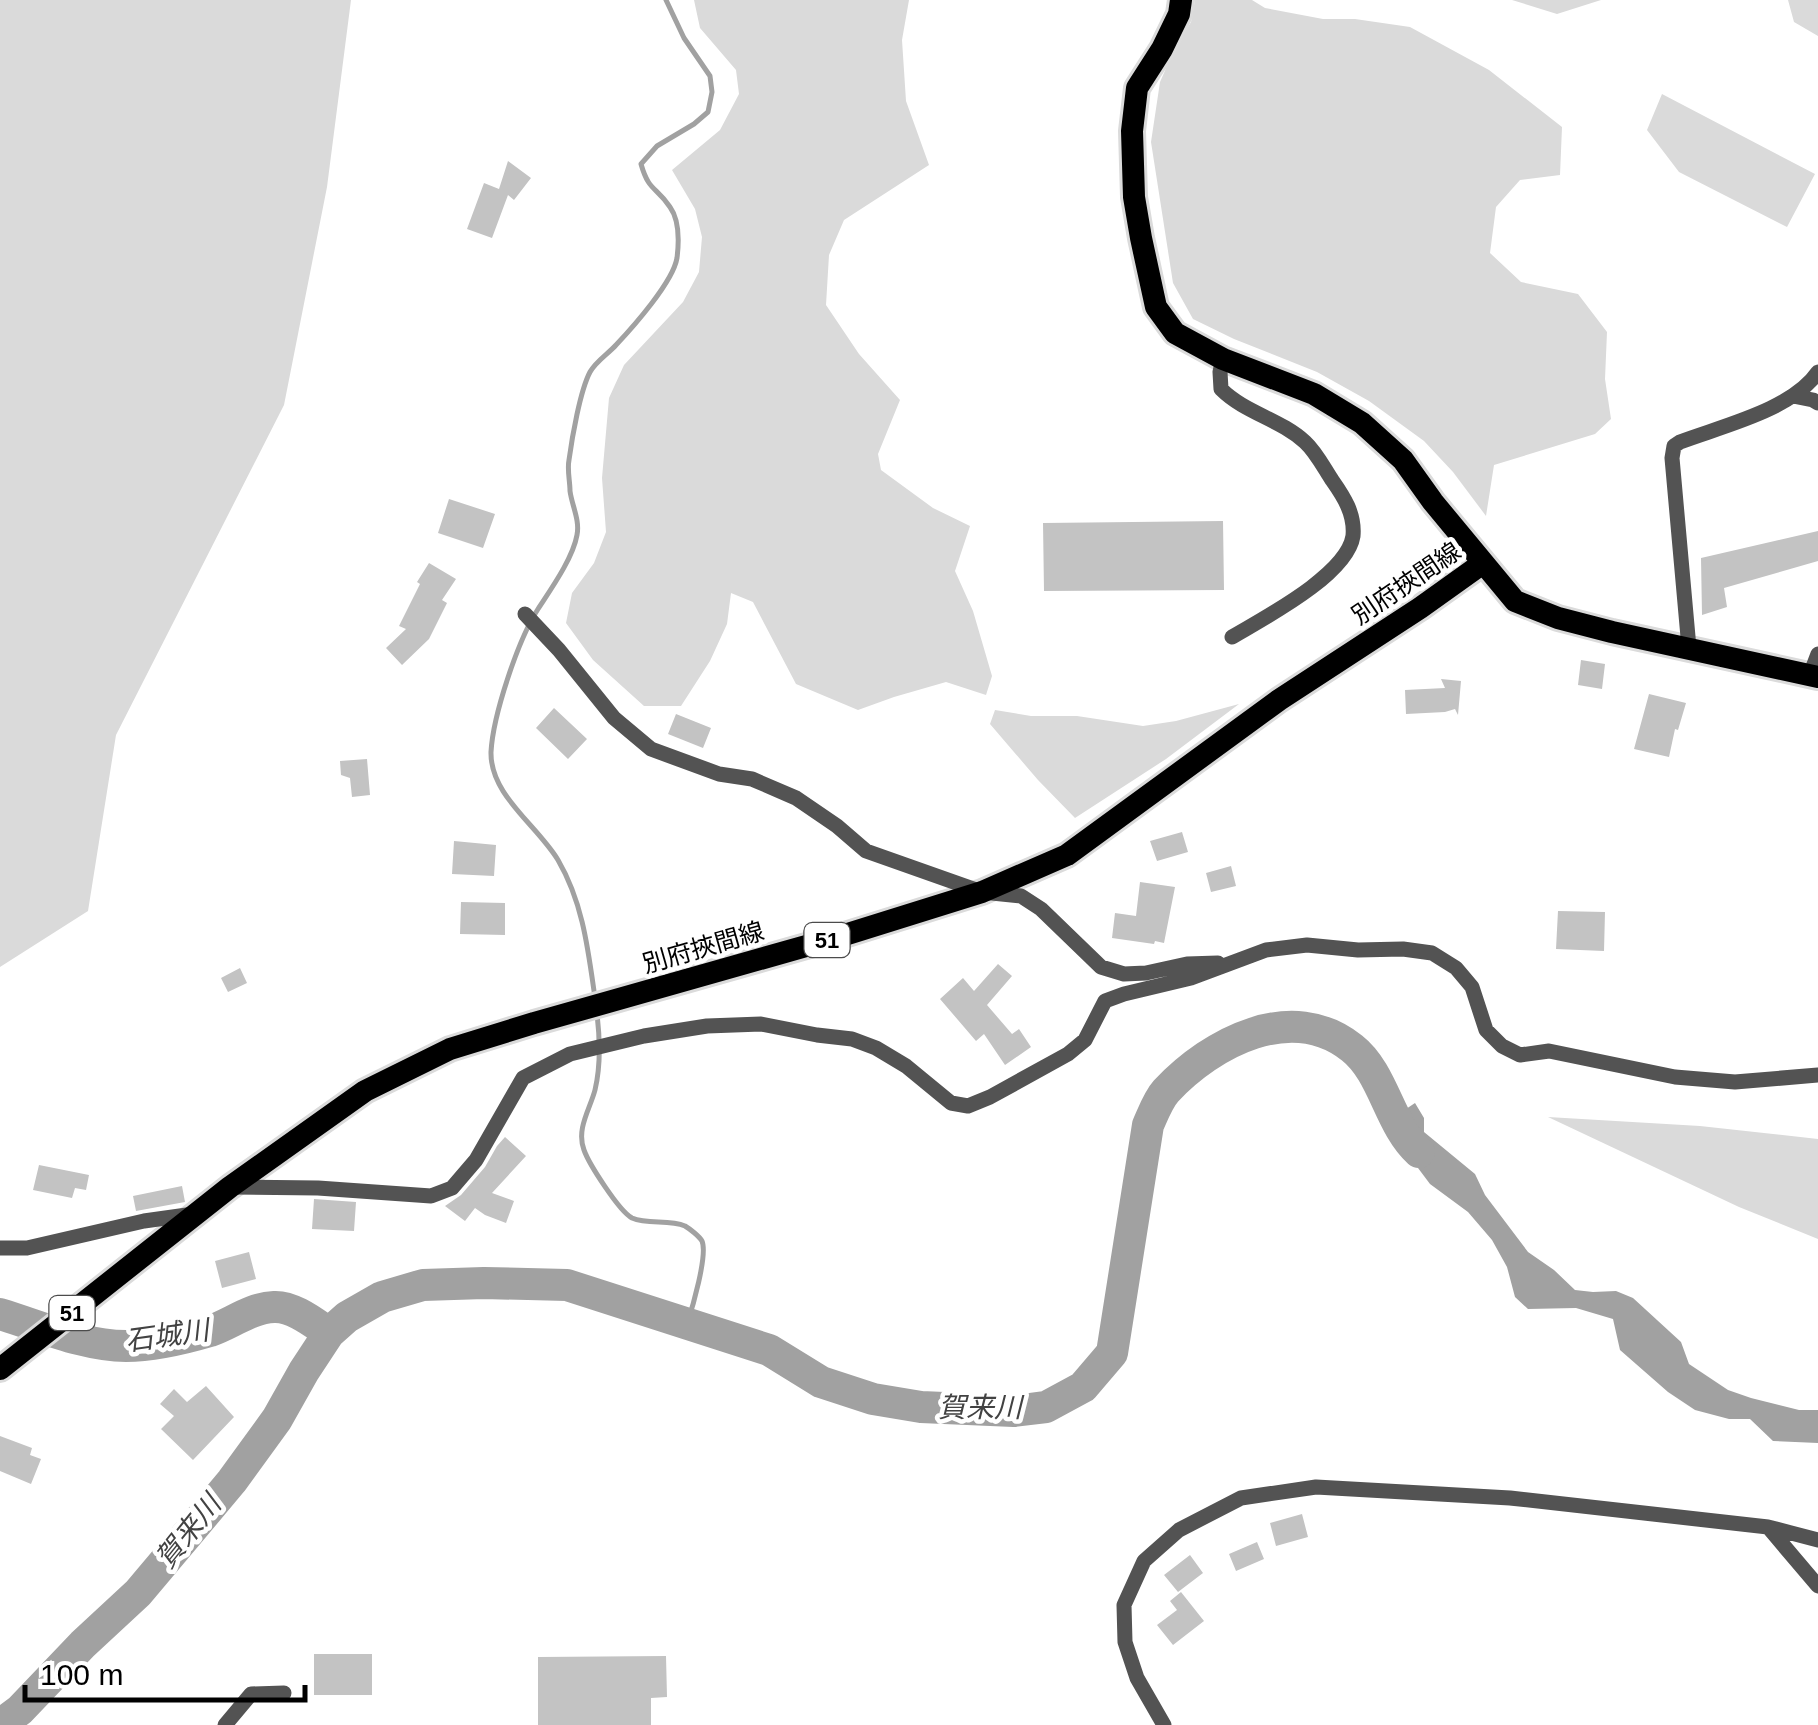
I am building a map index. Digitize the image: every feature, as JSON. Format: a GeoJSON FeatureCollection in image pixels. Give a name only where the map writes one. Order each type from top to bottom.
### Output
{"type":"FeatureCollection","features":[{"type":"Feature","properties":{"kind":"main road","name":"別府挾間線"},"geometry":{"type":"LineString","coordinates":[[1181,0],[1179,14],[1137,88],[1132,131],[1134,198],[1156,307],[1174,332],[1223,360],[1314,394],[1362,422],[1402,460],[1515,601],[1576,623],[1689,648],[1815,669]]}},
{"type":"Feature","properties":{"kind":"main road","name":"別府挾間線"},"geometry":{"type":"LineString","coordinates":[[0,1370],[230,1187],[365,1090],[450,1049],[982,892],[1067,854],[1279,700],[1483,563]]}},
{"type":"Feature","properties":{"kind":"street"},"geometry":{"type":"LineString","coordinates":[[1223,360],[1221,389],[1234,403],[1280,424],[1307,444],[1350,508],[1352,537],[1342,561],[1334,569],[1232,638]]}},
{"type":"Feature","properties":{"kind":"street"},"geometry":{"type":"LineString","coordinates":[[1689,648],[1674,446],[1792,396],[1810,384],[1818,372]]}},
{"type":"Feature","properties":{"kind":"street"},"geometry":{"type":"LineString","coordinates":[[1792,396],[1818,403]]}},
{"type":"Feature","properties":{"kind":"street"},"geometry":{"type":"LineString","coordinates":[[525,614],[614,718],[650,749],[719,774],[752,779],[796,798],[838,826],[866,852],[982,892],[1021,896],[1041,909],[1100,966],[1124,974],[1146,974],[1187,964],[1228,963]]}},
{"type":"Feature","properties":{"kind":"street"},"geometry":{"type":"LineString","coordinates":[[230,1187],[431,1196],[452,1188],[476,1160],[523,1078],[570,1054],[708,1026],[761,1024],[817,1036],[852,1038],[906,1066],[951,1103],[968,1106],[1068,1054],[1085,1040],[1105,1002],[1190,978],[1266,950],[1307,945],[1432,953],[1456,968],[1472,987],[1486,1030],[1502,1046],[1520,1055],[1550,1051],[1675,1076],[1735,1082],[1818,1075]]}},
{"type":"Feature","properties":{"kind":"street"},"geometry":{"type":"LineString","coordinates":[[0,1248],[27,1248],[198,1213]]}},
{"type":"Feature","properties":{"kind":"street"},"geometry":{"type":"LineString","coordinates":[[1164,1725],[1137,1678],[1126,1642],[1124,1605],[1144,1561],[1178,1530],[1241,1498],[1316,1487],[1510,1498],[1768,1528],[1818,1540]]}},
{"type":"Feature","properties":{"kind":"street"},"geometry":{"type":"LineString","coordinates":[[1768,1528],[1818,1586]]}},
{"type":"Feature","properties":{"kind":"street"},"geometry":{"type":"LineString","coordinates":[[224,1725],[251,1694],[284,1693]]}},
{"type":"Feature","properties":{"kind":"shaded area"},"geometry":{"type":"Polygon","coordinates":[[[0,0],[351,0],[327,187],[284,405],[116,735],[88,911],[0,967],[0,0]]]}},
{"type":"Feature","properties":{"kind":"shaded area"},"geometry":{"type":"Polygon","coordinates":[[[694,0],[909,0],[902,40],[906,101],[929,165],[844,220],[829,255],[826,305],[859,354],[900,400],[878,454],[881,470],[933,508],[970,526],[955,571],[973,611],[992,676],[986,695],[946,682],[858,710],[796,684],[753,602],[731,593],[727,624],[710,661],[681,706],[644,706],[593,660],[566,623],[572,593],[594,563],[606,532],[602,478],[609,398],[624,365],[683,302],[699,272],[702,237],[695,209],[672,170],[720,130],[739,94],[736,70],[700,28],[694,0]]]}},
{"type":"Feature","properties":{"kind":"shaded area"},"geometry":{"type":"Polygon","coordinates":[[[1195,0],[1252,0],[1265,8],[1323,19],[1410,27],[1489,70],[1562,127],[1560,175],[1520,180],[1496,207],[1490,253],[1521,282],[1578,294],[1607,332],[1605,379],[1611,419],[1595,434],[1494,465],[1486,516],[1424,441],[1369,401],[1317,372],[1193,319],[1173,283],[1151,142],[1160,82],[1191,22],[1195,0]]]}},
{"type":"Feature","properties":{"kind":"shaded area"},"geometry":{"type":"Polygon","coordinates":[[[1512,0],[1601,0],[1557,14],[1512,0]]]}},
{"type":"Feature","properties":{"kind":"shaded area"},"geometry":{"type":"Polygon","coordinates":[[[1788,0],[1818,0],[1818,36],[1794,22],[1788,0]]]}},
{"type":"Feature","properties":{"kind":"shaded area"},"geometry":{"type":"Polygon","coordinates":[[[1662,94],[1815,174],[1787,227],[1679,172],[1647,130],[1662,94]]]}},
{"type":"Feature","properties":{"kind":"shaded area"},"geometry":{"type":"Polygon","coordinates":[[[1239,704],[1166,759],[1075,818],[990,724],[995,710],[1143,726],[1239,704]]]}},
{"type":"Feature","properties":{"kind":"shaded area"},"geometry":{"type":"Polygon","coordinates":[[[1415,1103],[1424,1118],[1424,1132],[1475,1174],[1485,1195],[1528,1252],[1575,1290],[1616,1291],[1633,1298],[1681,1342],[1689,1364],[1728,1390],[1799,1410],[1818,1410],[1818,1443],[1773,1441],[1750,1419],[1729,1419],[1695,1410],[1620,1350],[1613,1319],[1576,1308],[1528,1309],[1515,1297],[1507,1267],[1492,1240],[1468,1212],[1430,1184],[1397,1140],[1388,1121],[1415,1103]]]}},
{"type":"Feature","properties":{"kind":"shaded area"},"geometry":{"type":"Polygon","coordinates":[[[1548,1117],[1700,1126],[1818,1139],[1818,1239],[1739,1207],[1548,1117]]]}},
{"type":"Feature","properties":{"kind":"building"},"geometry":{"type":"Polygon","coordinates":[[[508,161],[531,178],[514,200],[508,195],[492,238],[467,229],[484,183],[499,189],[508,161]]]}},
{"type":"Feature","properties":{"kind":"building"},"geometry":{"type":"Polygon","coordinates":[[[449,499],[495,514],[483,548],[438,533],[449,499]]]}},
{"type":"Feature","properties":{"kind":"building"},"geometry":{"type":"Polygon","coordinates":[[[1223,521],[1224,590],[1044,591],[1043,523],[1223,521]]]}},
{"type":"Feature","properties":{"kind":"building"},"geometry":{"type":"Polygon","coordinates":[[[1818,531],[1818,561],[1724,588],[1727,607],[1702,615],[1701,558],[1818,531]]]}},
{"type":"Feature","properties":{"kind":"building"},"geometry":{"type":"Polygon","coordinates":[[[429,563],[456,579],[442,600],[447,603],[429,639],[402,665],[386,648],[406,629],[399,626],[429,563]]]}},
{"type":"Feature","properties":{"kind":"building"},"geometry":{"type":"Polygon","coordinates":[[[1581,660],[1605,664],[1602,689],[1578,685],[1581,660]]]}},
{"type":"Feature","properties":{"kind":"building"},"geometry":{"type":"Polygon","coordinates":[[[1441,679],[1461,681],[1458,715],[1455,709],[1406,714],[1405,690],[1445,688],[1441,679]]]}},
{"type":"Feature","properties":{"kind":"building"},"geometry":{"type":"Polygon","coordinates":[[[1649,694],[1686,703],[1669,757],[1634,749],[1649,694]]]}},
{"type":"Feature","properties":{"kind":"building"},"geometry":{"type":"Polygon","coordinates":[[[554,708],[587,739],[568,759],[536,728],[554,708]]]}},
{"type":"Feature","properties":{"kind":"building"},"geometry":{"type":"Polygon","coordinates":[[[676,714],[711,728],[703,748],[668,734],[676,714]]]}},
{"type":"Feature","properties":{"kind":"building"},"geometry":{"type":"Polygon","coordinates":[[[367,759],[370,795],[352,797],[350,778],[341,775],[340,761],[367,759]]]}},
{"type":"Feature","properties":{"kind":"building"},"geometry":{"type":"Polygon","coordinates":[[[1182,832],[1188,852],[1157,861],[1150,841],[1182,832]]]}},
{"type":"Feature","properties":{"kind":"building"},"geometry":{"type":"Polygon","coordinates":[[[454,841],[496,845],[494,876],[452,874],[454,841]]]}},
{"type":"Feature","properties":{"kind":"building"},"geometry":{"type":"Polygon","coordinates":[[[1231,866],[1236,886],[1211,892],[1206,873],[1231,866]]]}},
{"type":"Feature","properties":{"kind":"building"},"geometry":{"type":"Polygon","coordinates":[[[1140,882],[1175,887],[1164,943],[1112,938],[1115,913],[1136,916],[1140,882]]]}},
{"type":"Feature","properties":{"kind":"building"},"geometry":{"type":"Polygon","coordinates":[[[461,902],[505,903],[505,935],[460,934],[461,902]]]}},
{"type":"Feature","properties":{"kind":"building"},"geometry":{"type":"Polygon","coordinates":[[[1558,911],[1605,912],[1604,951],[1556,949],[1558,911]]]}},
{"type":"Feature","properties":{"kind":"building"},"geometry":{"type":"Polygon","coordinates":[[[998,964],[1012,976],[987,1005],[1012,1034],[1019,1029],[1031,1047],[1005,1065],[984,1034],[976,1041],[940,999],[963,978],[974,991],[998,964]]]}},
{"type":"Feature","properties":{"kind":"building"},"geometry":{"type":"Polygon","coordinates":[[[240,968],[247,983],[228,992],[221,978],[240,968]]]}},
{"type":"Feature","properties":{"kind":"building"},"geometry":{"type":"Polygon","coordinates":[[[505,1137],[526,1156],[492,1193],[514,1201],[506,1223],[475,1208],[465,1221],[445,1206],[461,1195],[505,1137]]]}},
{"type":"Feature","properties":{"kind":"building"},"geometry":{"type":"Polygon","coordinates":[[[39,1165],[89,1175],[86,1190],[75,1188],[72,1198],[33,1190],[39,1165]]]}},
{"type":"Feature","properties":{"kind":"building"},"geometry":{"type":"Polygon","coordinates":[[[182,1186],[185,1202],[136,1211],[133,1196],[182,1186]]]}},
{"type":"Feature","properties":{"kind":"building"},"geometry":{"type":"Polygon","coordinates":[[[314,1199],[356,1202],[354,1231],[312,1229],[314,1199]]]}},
{"type":"Feature","properties":{"kind":"building"},"geometry":{"type":"Polygon","coordinates":[[[249,1252],[256,1279],[222,1288],[215,1261],[249,1252]]]}},
{"type":"Feature","properties":{"kind":"building"},"geometry":{"type":"Polygon","coordinates":[[[206,1386],[234,1417],[193,1460],[161,1429],[174,1416],[160,1404],[174,1389],[187,1402],[206,1386]]]}},
{"type":"Feature","properties":{"kind":"building"},"geometry":{"type":"Polygon","coordinates":[[[0,1436],[32,1448],[30,1455],[41,1459],[31,1484],[0,1471],[0,1436]]]}},
{"type":"Feature","properties":{"kind":"building"},"geometry":{"type":"Polygon","coordinates":[[[1302,1514],[1308,1537],[1276,1546],[1270,1523],[1302,1514]]]}},
{"type":"Feature","properties":{"kind":"building"},"geometry":{"type":"Polygon","coordinates":[[[1257,1542],[1264,1559],[1236,1571],[1229,1554],[1257,1542]]]}},
{"type":"Feature","properties":{"kind":"building"},"geometry":{"type":"Polygon","coordinates":[[[1190,1555],[1203,1573],[1178,1592],[1164,1575],[1190,1555]]]}},
{"type":"Feature","properties":{"kind":"building"},"geometry":{"type":"Polygon","coordinates":[[[1181,1592],[1204,1621],[1173,1645],[1157,1625],[1177,1610],[1170,1601],[1181,1592]]]}},
{"type":"Feature","properties":{"kind":"building"},"geometry":{"type":"Polygon","coordinates":[[[314,1654],[372,1654],[372,1695],[314,1695],[314,1654]]]}},
{"type":"Feature","properties":{"kind":"building"},"geometry":{"type":"Polygon","coordinates":[[[666,1656],[667,1697],[651,1698],[651,1725],[538,1725],[538,1657],[666,1656]]]}},
{"type":"Feature","properties":{"kind":"waterway"},"geometry":{"type":"LineString","coordinates":[[595,998],[583,927],[566,876],[549,847],[506,796],[493,768],[491,752],[496,718],[515,658],[530,623],[575,544],[577,524],[568,464],[586,380],[595,364],[651,304],[677,258],[676,219],[647,180],[641,164],[657,146],[708,112],[712,92],[710,76],[684,38],[666,0]]}},
{"type":"Feature","properties":{"kind":"waterway"},"geometry":{"type":"LineString","coordinates":[[597,1014],[598,1071],[583,1127],[584,1150],[605,1187],[632,1218],[679,1224],[702,1241],[701,1269],[687,1324]]}},
{"type":"Feature","properties":{"kind":"waterway","name":"賀来川"},"geometry":{"type":"LineString","coordinates":[[0,1725],[138,1593],[186,1536],[277,1419],[329,1333],[347,1317],[382,1297],[423,1285],[567,1285],[769,1350],[821,1382],[873,1399],[921,1407],[1014,1411],[1046,1407],[1083,1387],[1112,1353],[1148,1125],[1166,1091],[1206,1057],[1254,1033],[1279,1028],[1329,1034],[1363,1059],[1400,1128],[1419,1152]]}},
{"type":"Feature","properties":{"kind":"waterway","name":"石城川"},"geometry":{"type":"LineString","coordinates":[[0,1314],[78,1339],[126,1346],[210,1331],[257,1310],[274,1307],[296,1312],[329,1333]]}}]}
